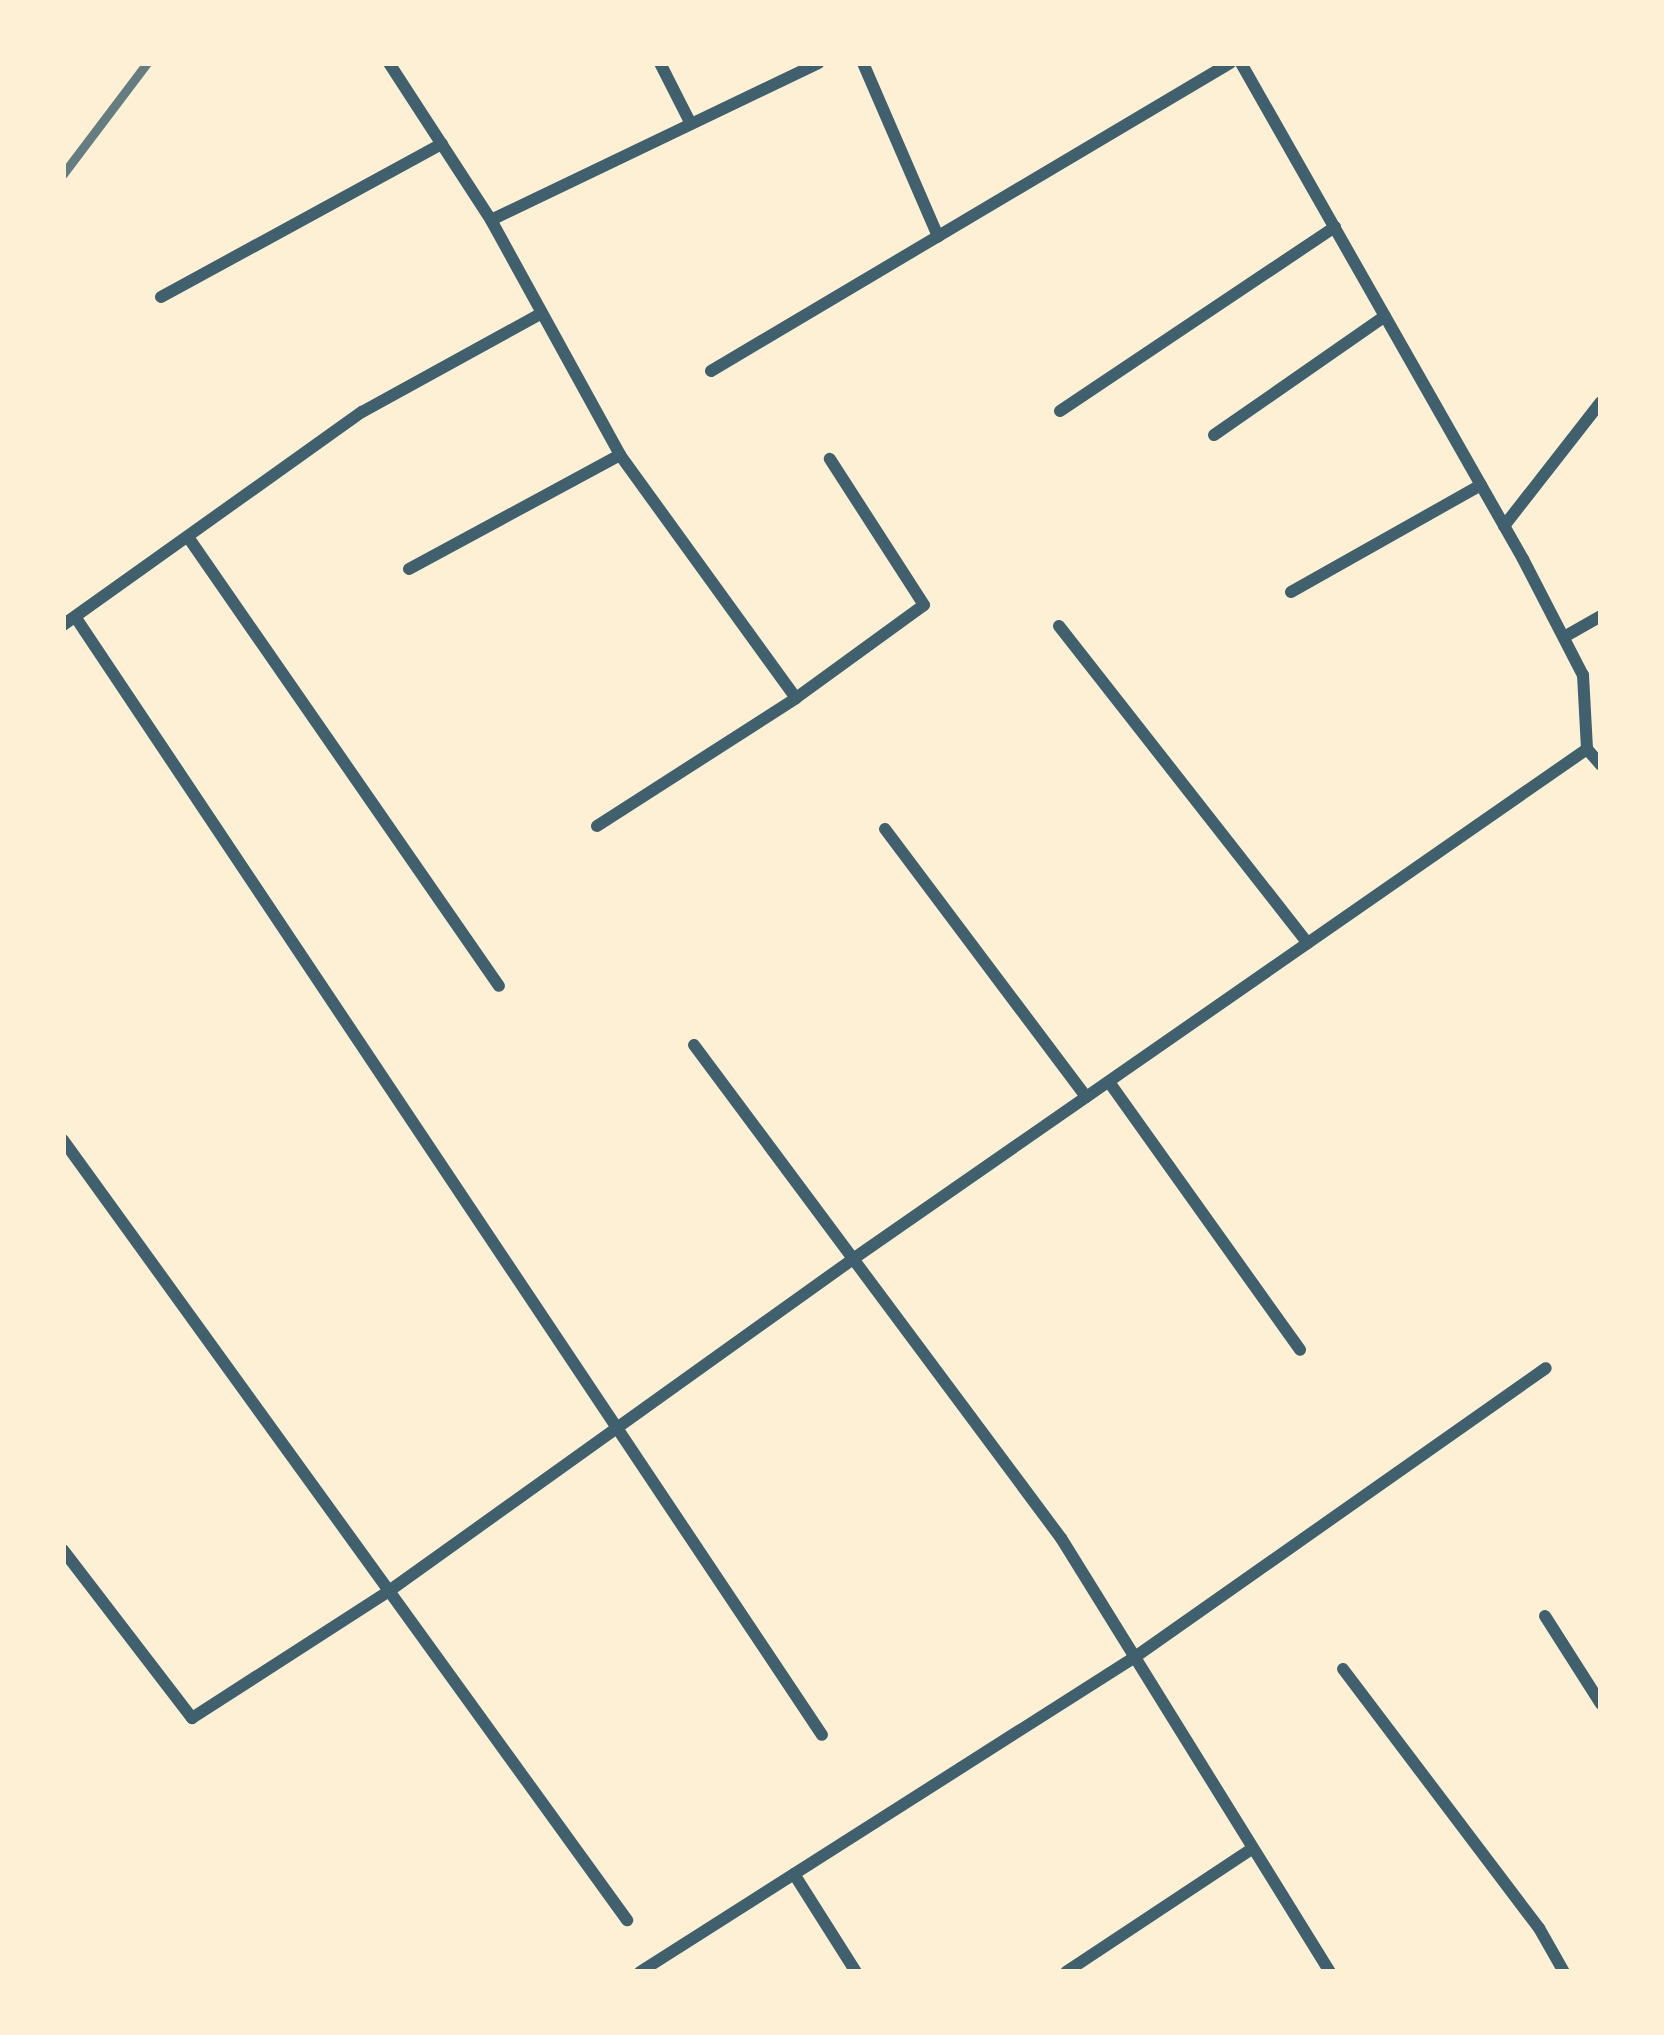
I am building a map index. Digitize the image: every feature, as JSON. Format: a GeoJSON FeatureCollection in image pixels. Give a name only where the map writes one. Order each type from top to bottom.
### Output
{"type":"FeatureCollection","features":[{"type":"Feature","properties":{"kind":"street"},"geometry":{"type":"LineString","coordinates":[[389,63],[491,220],[620,455],[796,698]]}},
{"type":"Feature","properties":{"kind":"street"},"geometry":{"type":"LineString","coordinates":[[660,63],[691,124]]}},
{"type":"Feature","properties":{"kind":"street"},"geometry":{"type":"LineString","coordinates":[[491,220],[818,63]]}},
{"type":"Feature","properties":{"kind":"street"},"geometry":{"type":"LineString","coordinates":[[863,63],[938,236]]}},
{"type":"Feature","properties":{"kind":"street"},"geometry":{"type":"LineString","coordinates":[[711,371],[1230,63]]}},
{"type":"Feature","properties":{"kind":"street"},"geometry":{"type":"LineString","coordinates":[[1241,63],[1504,526],[1583,675],[1587,748],[1601,765]]}},
{"type":"Feature","properties":{"kind":"street"},"geometry":{"type":"LineString","coordinates":[[161,297],[442,144]]}},
{"type":"Feature","properties":{"kind":"street"},"geometry":{"type":"LineString","coordinates":[[1060,410],[1334,227]]}},
{"type":"Feature","properties":{"kind":"street"},"geometry":{"type":"LineString","coordinates":[[542,313],[362,412],[69,622],[822,1735]]}},
{"type":"Feature","properties":{"kind":"street"},"geometry":{"type":"LineString","coordinates":[[1214,435],[1385,316]]}},
{"type":"Feature","properties":{"kind":"street"},"geometry":{"type":"LineString","coordinates":[[1504,526],[1601,402]]}},
{"type":"Feature","properties":{"kind":"street"},"geometry":{"type":"LineString","coordinates":[[409,569],[620,455]]}},
{"type":"Feature","properties":{"kind":"street"},"geometry":{"type":"LineString","coordinates":[[597,826],[796,698],[924,605],[830,459]]}},
{"type":"Feature","properties":{"kind":"street"},"geometry":{"type":"LineString","coordinates":[[1291,592],[1481,485]]}},
{"type":"Feature","properties":{"kind":"street"},"geometry":{"type":"LineString","coordinates":[[188,537],[499,986]]}},
{"type":"Feature","properties":{"kind":"street"},"geometry":{"type":"LineString","coordinates":[[1564,638],[1601,616]]}},
{"type":"Feature","properties":{"kind":"street"},"geometry":{"type":"LineString","coordinates":[[1059,626],[1308,943]]}},
{"type":"Feature","properties":{"kind":"street"},"geometry":{"type":"LineString","coordinates":[[63,1550],[192,1718],[389,1591],[854,1259],[1587,748]]}},
{"type":"Feature","properties":{"kind":"street"},"geometry":{"type":"LineString","coordinates":[[885,829],[1086,1097]]}},
{"type":"Feature","properties":{"kind":"street"},"geometry":{"type":"LineString","coordinates":[[694,1045],[1061,1538],[1330,1972]]}},
{"type":"Feature","properties":{"kind":"street"},"geometry":{"type":"LineString","coordinates":[[1109,1082],[1300,1350]]}},
{"type":"Feature","properties":{"kind":"street"},"geometry":{"type":"LineString","coordinates":[[63,1139],[627,1920]]}},
{"type":"Feature","properties":{"kind":"street"},"geometry":{"type":"LineString","coordinates":[[640,1972],[1135,1658],[1546,1368]]}},
{"type":"Feature","properties":{"kind":"street"},"geometry":{"type":"LineString","coordinates":[[1545,1616],[1601,1704]]}},
{"type":"Feature","properties":{"kind":"street"},"geometry":{"type":"LineString","coordinates":[[1342,1669],[1539,1928],[1564,1972]]}},
{"type":"Feature","properties":{"kind":"street"},"geometry":{"type":"LineString","coordinates":[[1066,1972],[1253,1848]]}},
{"type":"Feature","properties":{"kind":"street"},"geometry":{"type":"LineString","coordinates":[[794,1874],[856,1972]]}},
{"type":"Feature","properties":{"kind":"railway"},"geometry":{"type":"LineString","coordinates":[[63,174],[147,63]]}}]}
